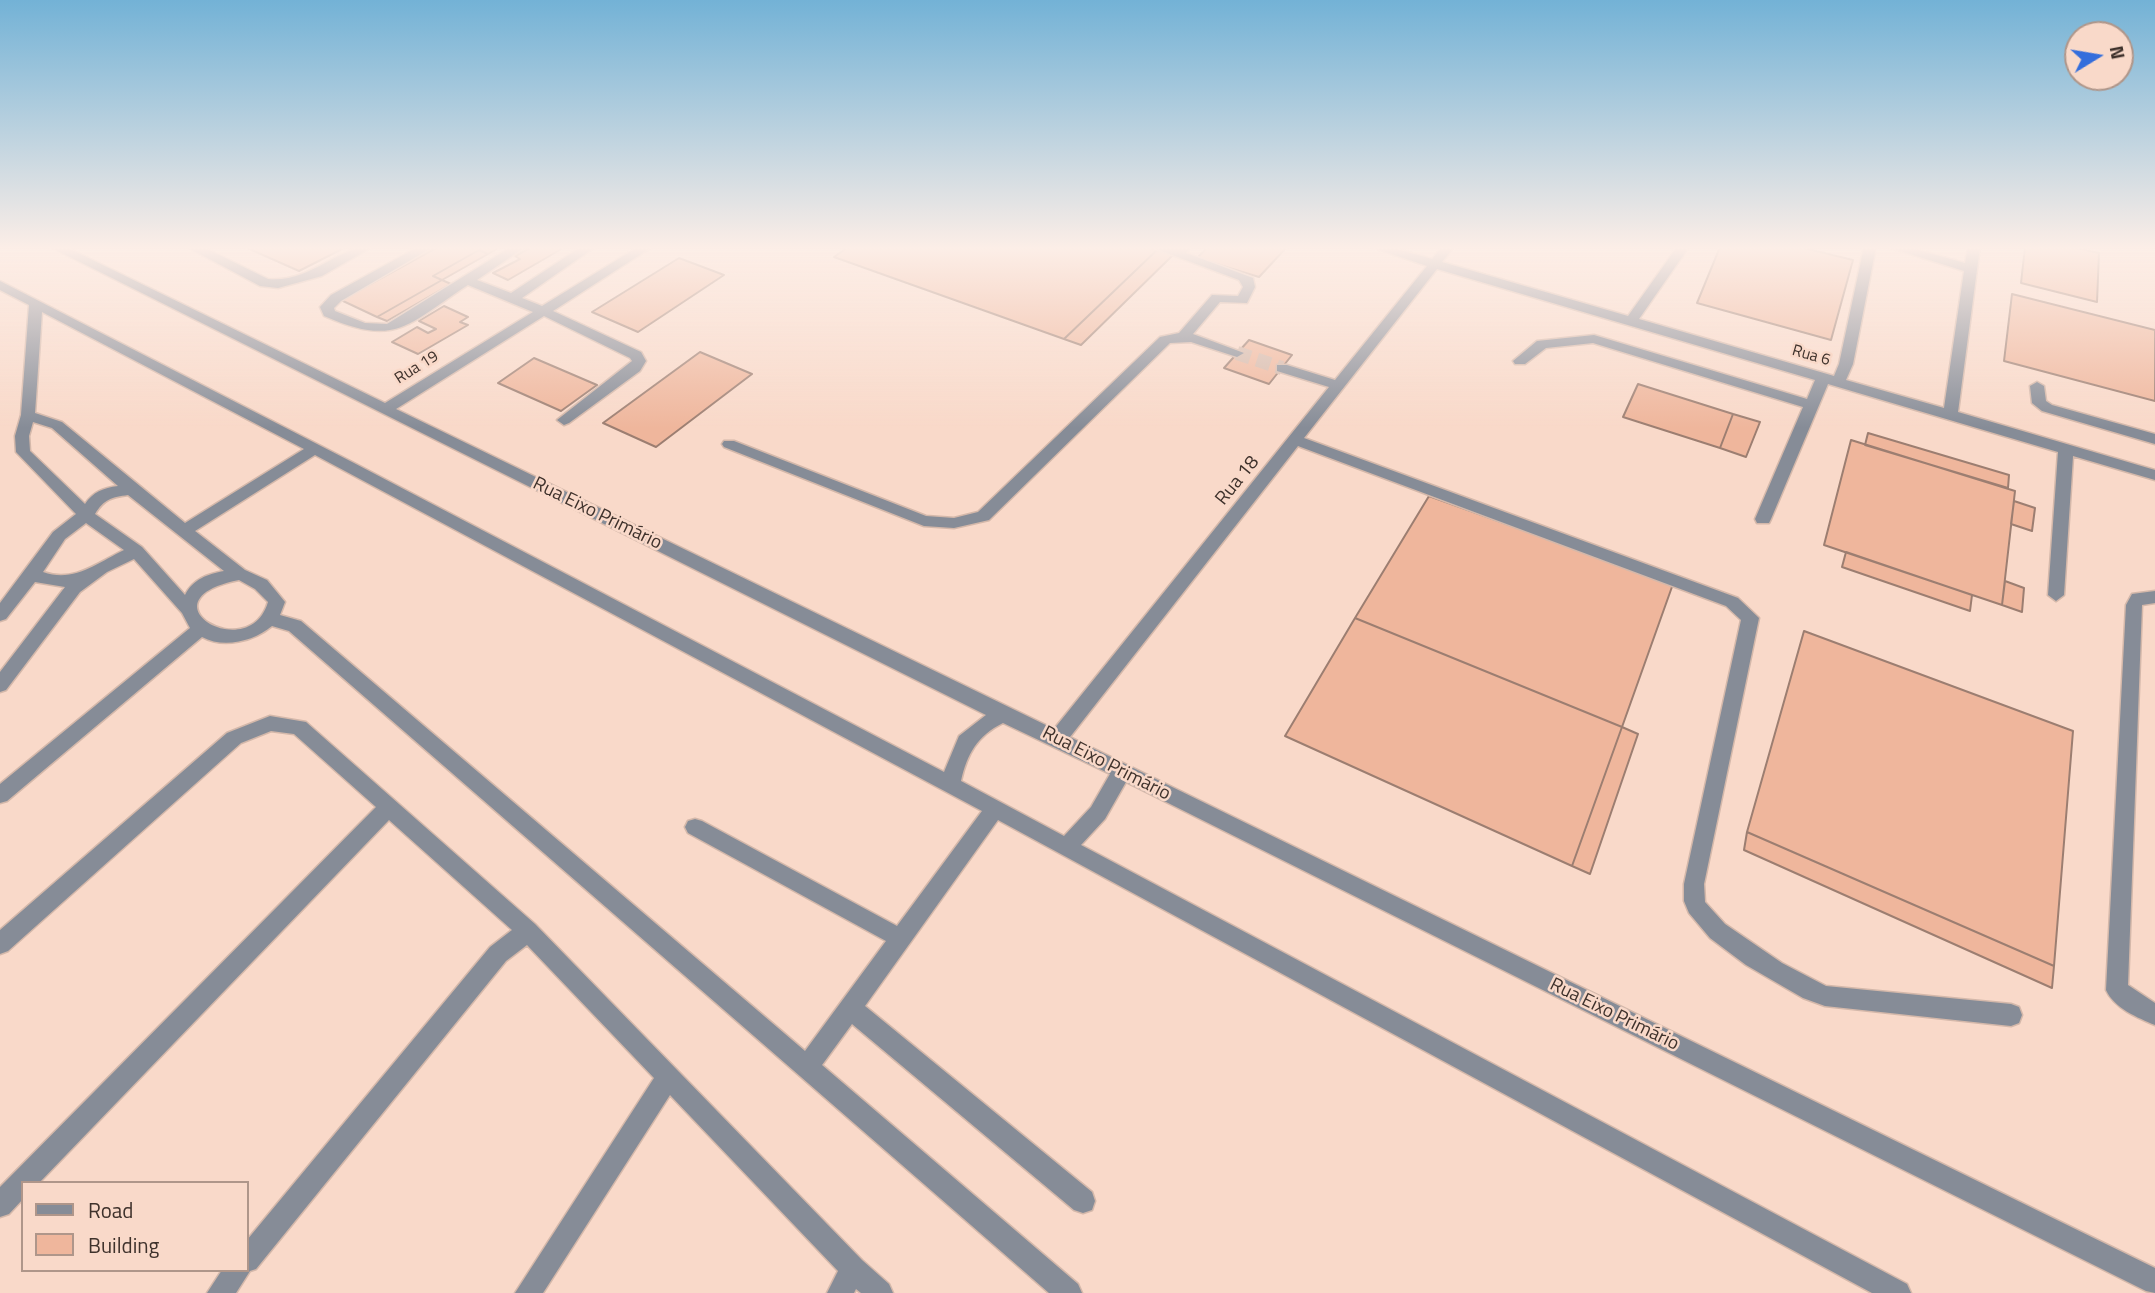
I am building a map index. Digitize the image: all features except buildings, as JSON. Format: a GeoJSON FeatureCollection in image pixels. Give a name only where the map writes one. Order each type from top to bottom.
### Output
{"type":"FeatureCollection","features":[{"type":"Feature","properties":{"kind":"street"},"geometry":{"type":"LineString","coordinates":[[36,307],[28,415],[22,436],[23,452],[86,515],[136,551],[187,608],[201,629],[214,636],[236,637],[270,619],[277,602],[274,596],[249,576],[228,575],[204,585],[189,600],[187,608]]}},
{"type":"Feature","properties":{"kind":"street"},"geometry":{"type":"LineString","coordinates":[[42,307],[950,785],[1898,1293]]}},
{"type":"Feature","properties":{"kind":"street","name":"Rua Eixo Primário"},"geometry":{"type":"LineString","coordinates":[[179,307],[2155,1282]]}},
{"type":"Feature","properties":{"kind":"street"},"geometry":{"type":"LineString","coordinates":[[327,307],[329,313],[369,330],[384,330],[396,326],[425,307]]}},
{"type":"Feature","properties":{"kind":"street"},"geometry":{"type":"LineString","coordinates":[[535,307],[636,355],[639,361],[635,368],[564,420]]}},
{"type":"Feature","properties":{"kind":"street","name":"Rua 19"},"geometry":{"type":"LineString","coordinates":[[386,409],[549,307]]}},
{"type":"Feature","properties":{"kind":"street"},"geometry":{"type":"LineString","coordinates":[[1184,336],[1209,307]]}},
{"type":"Feature","properties":{"kind":"street","name":"Rua 18"},"geometry":{"type":"LineString","coordinates":[[1058,739],[1401,307]]}},
{"type":"Feature","properties":{"kind":"street","name":"Rua 6"},"geometry":{"type":"LineString","coordinates":[[1584,307],[2155,475]]}},
{"type":"Feature","properties":{"kind":"street"},"geometry":{"type":"LineString","coordinates":[[1631,321],[1641,307]]}},
{"type":"Feature","properties":{"kind":"street"},"geometry":{"type":"LineString","coordinates":[[1838,382],[1846,364],[1858,307]]}},
{"type":"Feature","properties":{"kind":"street"},"geometry":{"type":"LineString","coordinates":[[1950,415],[1965,307]]}},
{"type":"Feature","properties":{"kind":"street"},"geometry":{"type":"LineString","coordinates":[[729,444],[925,521],[954,523],[983,516],[1165,340],[1173,336],[1184,336],[1237,354]]}},
{"type":"Feature","properties":{"kind":"street"},"geometry":{"type":"LineString","coordinates":[[1520,361],[1542,344],[1594,340],[1811,405]]}},
{"type":"Feature","properties":{"kind":"street"},"geometry":{"type":"LineString","coordinates":[[1282,368],[1339,386]]}},
{"type":"Feature","properties":{"kind":"street"},"geometry":{"type":"LineString","coordinates":[[1763,519],[1823,378]]}},
{"type":"Feature","properties":{"kind":"street"},"geometry":{"type":"LineString","coordinates":[[2037,386],[2039,403],[2047,408],[2155,439]]}},
{"type":"Feature","properties":{"kind":"street"},"geometry":{"type":"LineString","coordinates":[[28,415],[57,425],[131,489],[239,575]]}},
{"type":"Feature","properties":{"kind":"street"},"geometry":{"type":"LineString","coordinates":[[1296,440],[1732,601],[1742,608],[1750,618],[1694,884],[1695,904],[1712,928],[1802,988],[1825,996],[2011,1015]]}},
{"type":"Feature","properties":{"kind":"street"},"geometry":{"type":"LineString","coordinates":[[184,531],[314,449]]}},
{"type":"Feature","properties":{"kind":"street"},"geometry":{"type":"LineString","coordinates":[[2056,595],[2066,449]]}},
{"type":"Feature","properties":{"kind":"street"},"geometry":{"type":"LineString","coordinates":[[0,615],[59,536],[86,515],[96,499],[109,492],[131,489]]}},
{"type":"Feature","properties":{"kind":"street"},"geometry":{"type":"LineString","coordinates":[[0,685],[74,588],[87,577],[136,551]]}},
{"type":"Feature","properties":{"kind":"street"},"geometry":{"type":"LineString","coordinates":[[31,573],[55,582],[87,577]]}},
{"type":"Feature","properties":{"kind":"street"},"geometry":{"type":"LineString","coordinates":[[2155,597],[2138,598],[2134,605],[2117,990],[2127,999],[2155,1014]]}},
{"type":"Feature","properties":{"kind":"street"},"geometry":{"type":"LineString","coordinates":[[270,619],[295,626],[1069,1293]]}},
{"type":"Feature","properties":{"kind":"street"},"geometry":{"type":"LineString","coordinates":[[0,795],[201,629]]}},
{"type":"Feature","properties":{"kind":"street"},"geometry":{"type":"LineString","coordinates":[[950,785],[957,752],[979,725],[1003,715]]}},
{"type":"Feature","properties":{"kind":"street"},"geometry":{"type":"LineString","coordinates":[[0,944],[223,746],[259,726],[281,723],[299,726],[528,931],[853,1269],[880,1293]]}},
{"type":"Feature","properties":{"kind":"street"},"geometry":{"type":"LineString","coordinates":[[1066,847],[1101,811],[1115,789],[1121,772]]}},
{"type":"Feature","properties":{"kind":"street"},"geometry":{"type":"LineString","coordinates":[[23,1181],[389,807]]}},
{"type":"Feature","properties":{"kind":"street"},"geometry":{"type":"LineString","coordinates":[[807,1067],[994,810]]}},
{"type":"Feature","properties":{"kind":"street"},"geometry":{"type":"LineString","coordinates":[[695,827],[900,938]]}},
{"type":"Feature","properties":{"kind":"street"},"geometry":{"type":"LineString","coordinates":[[248,1259],[498,954],[528,931]]}},
{"type":"Feature","properties":{"kind":"street"},"geometry":{"type":"LineString","coordinates":[[849,1006],[865,1023],[1083,1201]]}},
{"type":"Feature","properties":{"kind":"street"},"geometry":{"type":"LineString","coordinates":[[528,1293],[668,1077]]}},
{"type":"Feature","properties":{"kind":"street"},"geometry":{"type":"LineString","coordinates":[[0,1205],[21,1184]]}},
{"type":"Feature","properties":{"kind":"street"},"geometry":{"type":"LineString","coordinates":[[840,1293],[853,1269]]}},
{"type":"Feature","properties":{"kind":"street"},"geometry":{"type":"LineString","coordinates":[[220,1293],[236,1272]]}},
{"type":"Feature","properties":{"kind":"tunnel"},"geometry":{"type":"LineString","coordinates":[[1237,353],[1282,368]]}}]}
